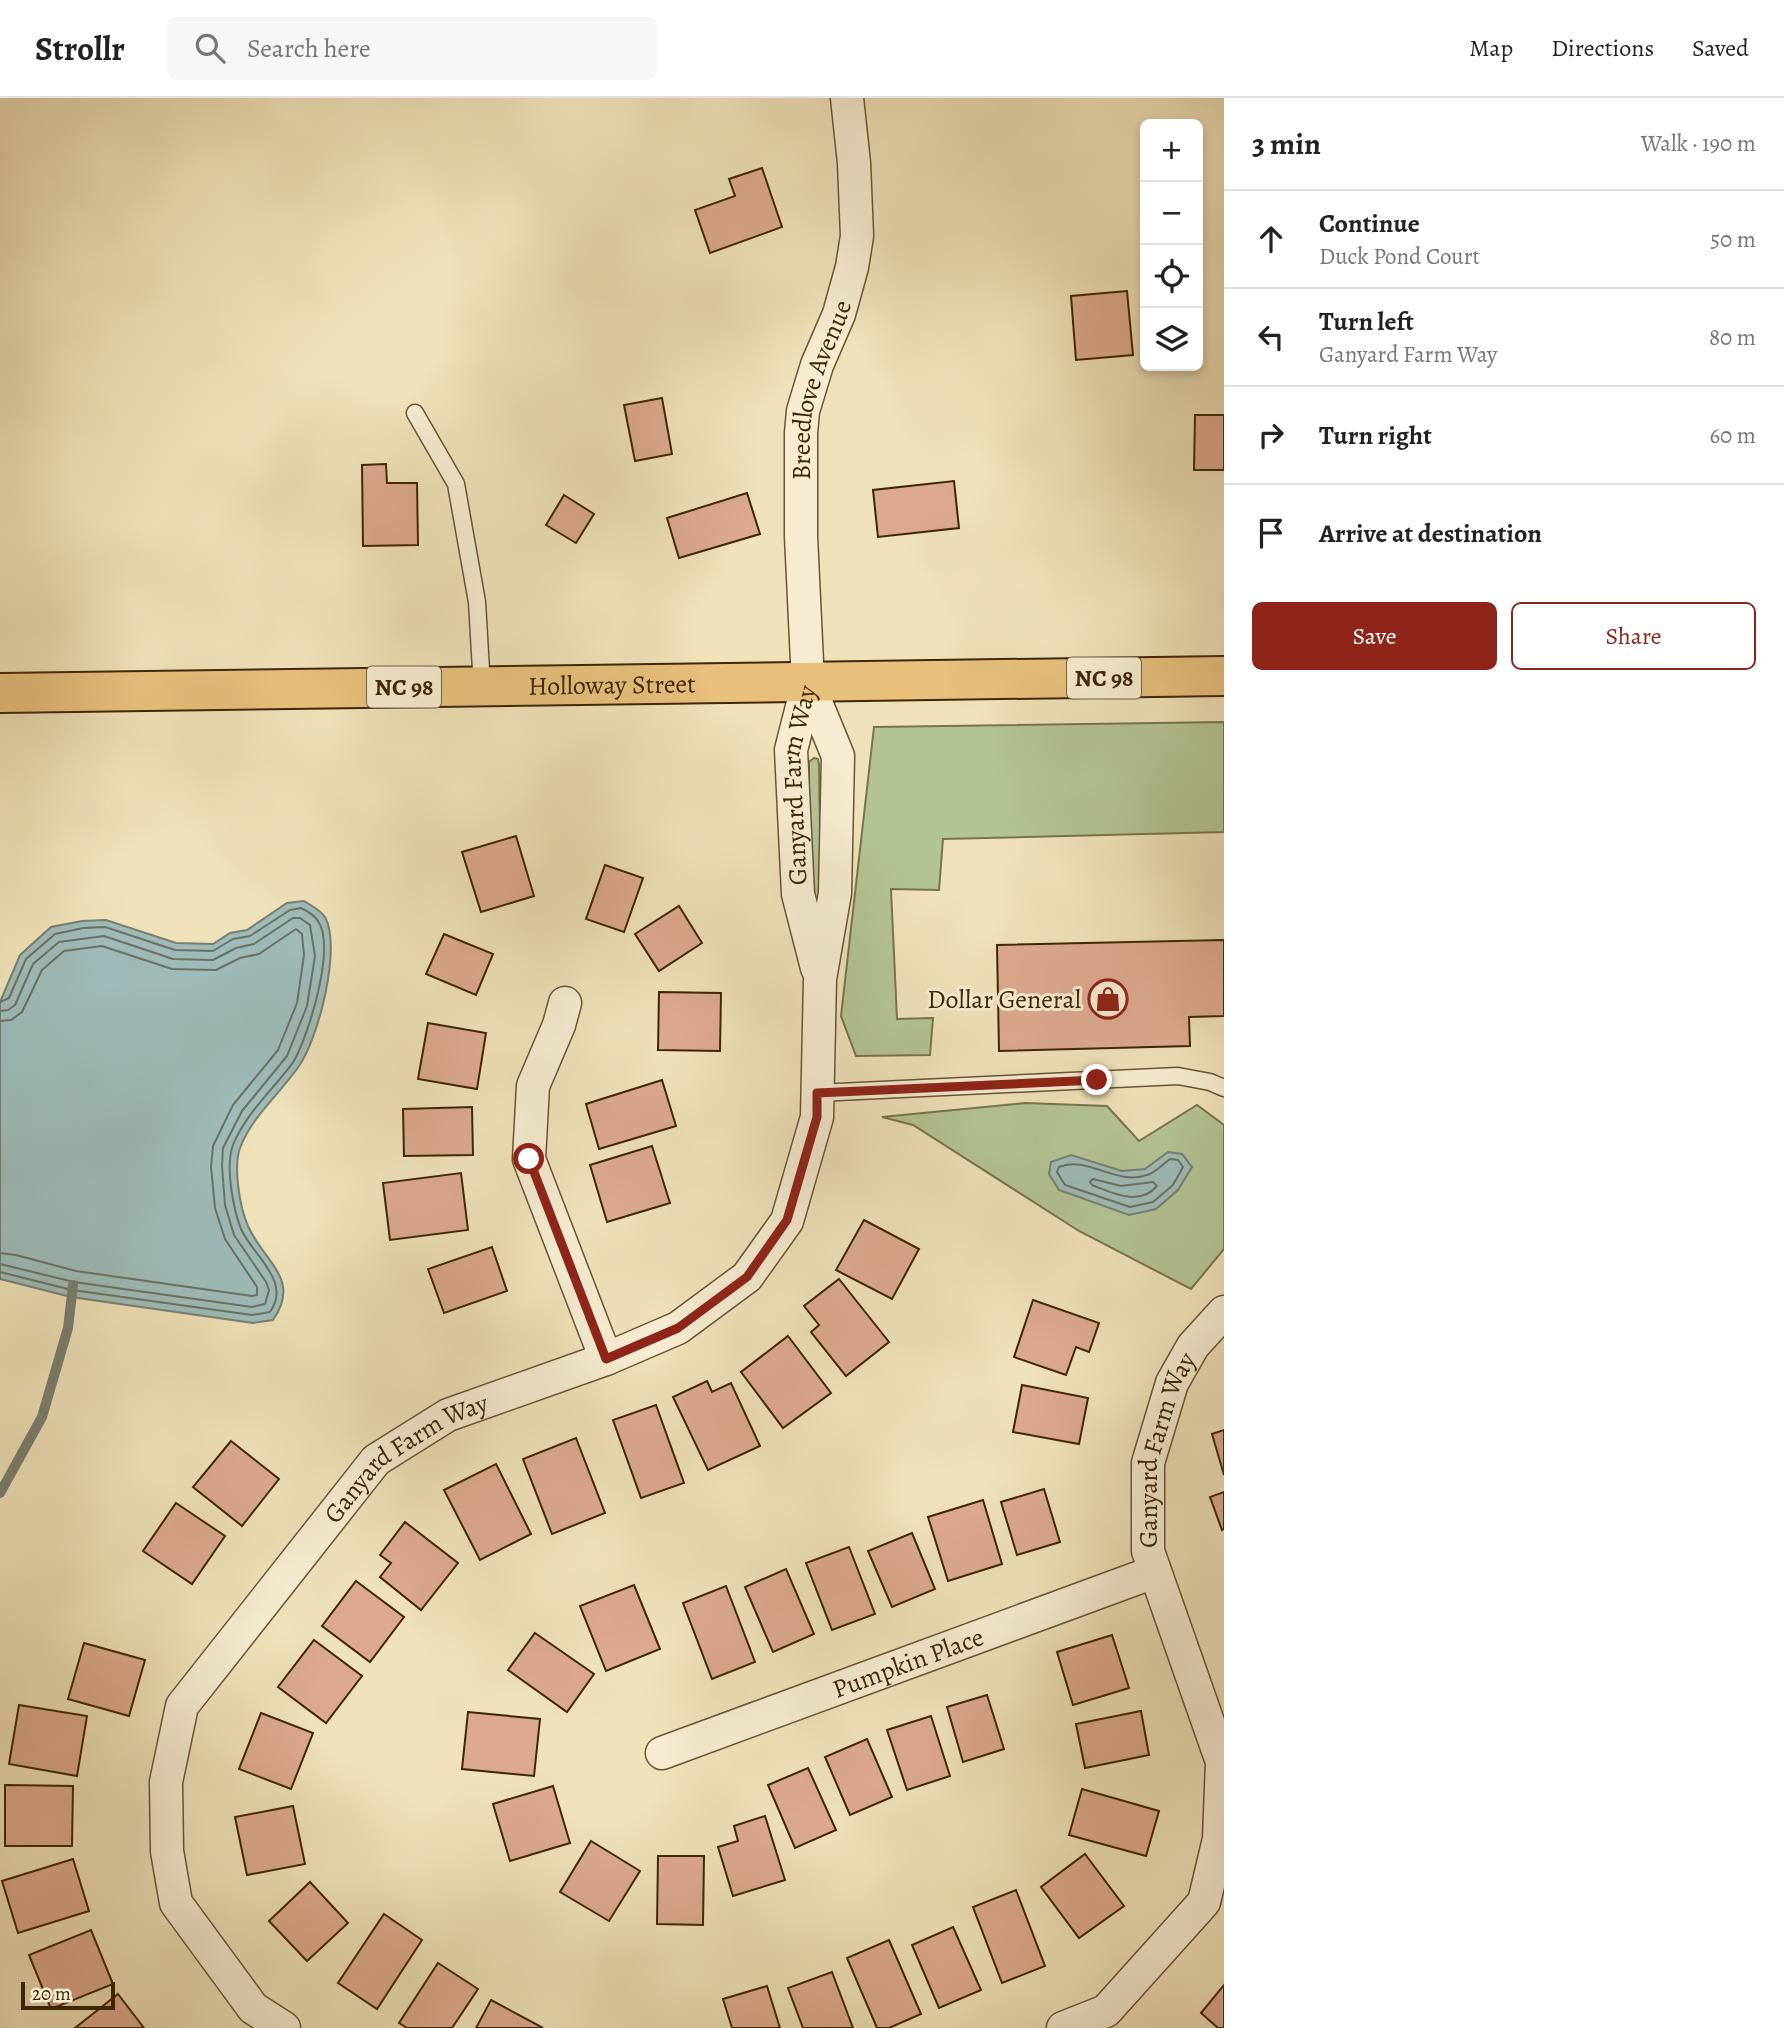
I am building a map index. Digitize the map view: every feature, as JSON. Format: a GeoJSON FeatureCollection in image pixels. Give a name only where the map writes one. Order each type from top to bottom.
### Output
{"type":"FeatureCollection","features":[{"type":"Feature","properties":{"kind":"highway","name":"Holloway Street"},"geometry":{"type":"LineString","coordinates":[[0,693],[1224,676]]}},
{"type":"Feature","properties":{"kind":"street","name":"Breedlove Avenue"},"geometry":{"type":"LineString","coordinates":[[808,682],[801,536],[801,433],[803,411],[817,365],[843,302],[857,236],[854,163],[847,98]]}},
{"type":"Feature","properties":{"kind":"street","name":"Ganyard Farm Way"},"geometry":{"type":"LineString","coordinates":[[808,682],[791,750],[798,894],[820,979]]}},
{"type":"Feature","properties":{"kind":"street","name":"Ganyard Farm Way"},"geometry":{"type":"LineString","coordinates":[[284,2028],[253,2008],[176,1903],[167,1851],[166,1782],[181,1706],[376,1460],[448,1415],[606,1359],[678,1328],[747,1277],[787,1220],[817,1117],[820,979],[835,893],[838,756],[808,682]]}},
{"type":"Feature","properties":{"kind":"street"},"geometry":{"type":"LineString","coordinates":[[565,1003],[559,1025],[533,1086],[529,1159],[606,1359]]}},
{"type":"Feature","properties":{"kind":"street","name":"Ganyard Farm Way"},"geometry":{"type":"LineString","coordinates":[[1063,2028],[1106,2011],[1203,1902],[1221,1840],[1222,1762],[1148,1551],[1149,1463],[1172,1383],[1193,1346],[1224,1312]]}},
{"type":"Feature","properties":{"kind":"street","name":"Pumpkin Place"},"geometry":{"type":"LineString","coordinates":[[662,1753],[1154,1572]]}},
{"type":"Feature","properties":{"kind":"lane"},"geometry":{"type":"LineString","coordinates":[[415,413],[456,484],[478,602],[482,687]]}},
{"type":"Feature","properties":{"kind":"lane"},"geometry":{"type":"LineString","coordinates":[[817,1093],[1178,1076],[1210,1082],[1224,1088]]}},
{"type":"Feature","properties":{"kind":"green space"},"geometry":{"type":"Polygon","coordinates":[[[1224,722],[1224,832],[943,839],[939,890],[891,889],[897,1019],[933,1018],[930,1055],[856,1056],[841,1016],[874,727],[1224,722]]]}},
{"type":"Feature","properties":{"kind":"green space"},"geometry":{"type":"Polygon","coordinates":[[[814,758],[818,759],[819,765],[822,955],[808,897],[809,762],[814,758]]]}},
{"type":"Feature","properties":{"kind":"green space"},"geometry":{"type":"Polygon","coordinates":[[[1025,1103],[1107,1106],[1139,1141],[1197,1105],[1224,1125],[1224,1249],[1191,1289],[1079,1231],[913,1125],[882,1117],[1025,1103]]]}},
{"type":"Feature","properties":{"kind":"water"},"geometry":{"type":"Polygon","coordinates":[[[304,901],[325,917],[330,931],[331,950],[326,993],[306,1053],[292,1076],[245,1136],[237,1166],[240,1199],[248,1226],[282,1281],[281,1306],[273,1320],[253,1323],[71,1297],[0,1279],[0,1002],[20,955],[51,927],[82,921],[106,920],[176,943],[213,944],[230,933],[247,930],[287,903],[304,901]]]}},
{"type":"Feature","properties":{"kind":"water"},"geometry":{"type":"Polygon","coordinates":[[[1168,1152],[1182,1154],[1192,1167],[1178,1190],[1156,1209],[1129,1215],[1059,1190],[1049,1174],[1051,1162],[1071,1155],[1122,1171],[1145,1169],[1168,1152]]]}},
{"type":"Feature","properties":{"kind":"building"},"geometry":{"type":"Polygon","coordinates":[[[762,168],[782,227],[710,253],[695,210],[735,196],[729,179],[762,168]]]}},
{"type":"Feature","properties":{"kind":"building"},"geometry":{"type":"Polygon","coordinates":[[[1127,291],[1133,355],[1076,360],[1071,296],[1127,291]]]}},
{"type":"Feature","properties":{"kind":"building"},"geometry":{"type":"Polygon","coordinates":[[[662,398],[672,454],[635,461],[624,405],[662,398]]]}},
{"type":"Feature","properties":{"kind":"building"},"geometry":{"type":"Polygon","coordinates":[[[1195,415],[1224,415],[1224,470],[1194,470],[1195,415]]]}},
{"type":"Feature","properties":{"kind":"building"},"geometry":{"type":"Polygon","coordinates":[[[386,464],[387,483],[417,483],[418,545],[363,546],[362,465],[386,464]]]}},
{"type":"Feature","properties":{"kind":"building"},"geometry":{"type":"Polygon","coordinates":[[[954,481],[959,528],[878,537],[873,490],[954,481]]]}},
{"type":"Feature","properties":{"kind":"building"},"geometry":{"type":"Polygon","coordinates":[[[747,493],[760,534],[679,558],[667,518],[747,493]]]}},
{"type":"Feature","properties":{"kind":"building"},"geometry":{"type":"Polygon","coordinates":[[[564,495],[594,514],[576,543],[546,525],[564,495]]]}},
{"type":"Feature","properties":{"kind":"building"},"geometry":{"type":"Polygon","coordinates":[[[516,836],[534,896],[481,912],[462,852],[516,836]]]}},
{"type":"Feature","properties":{"kind":"building"},"geometry":{"type":"Polygon","coordinates":[[[605,865],[643,878],[624,932],[586,919],[605,865]]]}},
{"type":"Feature","properties":{"kind":"building"},"geometry":{"type":"Polygon","coordinates":[[[679,906],[702,943],[659,971],[635,934],[679,906]]]}},
{"type":"Feature","properties":{"kind":"building"},"geometry":{"type":"Polygon","coordinates":[[[444,934],[493,954],[476,995],[426,974],[444,934]]]}},
{"type":"Feature","properties":{"kind":"building"},"geometry":{"type":"Polygon","coordinates":[[[1224,940],[1224,1016],[1189,1017],[1190,1046],[999,1051],[997,945],[1224,940]]]}},
{"type":"Feature","properties":{"kind":"building"},"geometry":{"type":"Polygon","coordinates":[[[659,992],[721,993],[720,1051],[658,1050],[659,992]]]}},
{"type":"Feature","properties":{"kind":"building"},"geometry":{"type":"Polygon","coordinates":[[[428,1023],[486,1033],[477,1089],[418,1079],[428,1023]]]}},
{"type":"Feature","properties":{"kind":"building"},"geometry":{"type":"Polygon","coordinates":[[[662,1080],[676,1126],[599,1149],[586,1104],[662,1080]]]}},
{"type":"Feature","properties":{"kind":"building"},"geometry":{"type":"Polygon","coordinates":[[[472,1107],[473,1155],[404,1156],[403,1109],[472,1107]]]}},
{"type":"Feature","properties":{"kind":"building"},"geometry":{"type":"Polygon","coordinates":[[[652,1146],[670,1203],[607,1222],[590,1165],[652,1146]]]}},
{"type":"Feature","properties":{"kind":"building"},"geometry":{"type":"Polygon","coordinates":[[[461,1173],[468,1230],[390,1240],[383,1183],[461,1173]]]}},
{"type":"Feature","properties":{"kind":"building"},"geometry":{"type":"Polygon","coordinates":[[[864,1220],[919,1249],[892,1299],[836,1270],[864,1220]]]}},
{"type":"Feature","properties":{"kind":"building"},"geometry":{"type":"Polygon","coordinates":[[[492,1247],[507,1291],[444,1313],[428,1269],[492,1247]]]}},
{"type":"Feature","properties":{"kind":"building"},"geometry":{"type":"Polygon","coordinates":[[[839,1279],[889,1342],[846,1376],[811,1332],[819,1325],[804,1306],[839,1279]]]}},
{"type":"Feature","properties":{"kind":"building"},"geometry":{"type":"Polygon","coordinates":[[[1033,1300],[1099,1323],[1089,1352],[1076,1347],[1066,1375],[1014,1357],[1033,1300]]]}},
{"type":"Feature","properties":{"kind":"building"},"geometry":{"type":"Polygon","coordinates":[[[788,1336],[831,1393],[783,1428],[741,1372],[788,1336]]]}},
{"type":"Feature","properties":{"kind":"building"},"geometry":{"type":"Polygon","coordinates":[[[707,1381],[712,1392],[731,1383],[760,1446],[708,1470],[673,1397],[707,1381]]]}},
{"type":"Feature","properties":{"kind":"building"},"geometry":{"type":"Polygon","coordinates":[[[1022,1385],[1088,1398],[1079,1444],[1013,1432],[1022,1385]]]}},
{"type":"Feature","properties":{"kind":"building"},"geometry":{"type":"Polygon","coordinates":[[[656,1405],[684,1483],[641,1498],[613,1420],[656,1405]]]}},
{"type":"Feature","properties":{"kind":"building"},"geometry":{"type":"Polygon","coordinates":[[[1224,1430],[1224,1475],[1212,1434],[1224,1430]]]}},
{"type":"Feature","properties":{"kind":"building"},"geometry":{"type":"Polygon","coordinates":[[[576,1438],[605,1513],[552,1534],[523,1459],[576,1438]]]}},
{"type":"Feature","properties":{"kind":"building"},"geometry":{"type":"Polygon","coordinates":[[[231,1441],[279,1479],[242,1526],[193,1487],[231,1441]]]}},
{"type":"Feature","properties":{"kind":"building"},"geometry":{"type":"Polygon","coordinates":[[[496,1464],[531,1534],[480,1560],[444,1490],[496,1464]]]}},
{"type":"Feature","properties":{"kind":"building"},"geometry":{"type":"Polygon","coordinates":[[[1044,1489],[1060,1542],[1017,1555],[1001,1502],[1044,1489]]]}},
{"type":"Feature","properties":{"kind":"building"},"geometry":{"type":"Polygon","coordinates":[[[1224,1492],[1224,1529],[1222,1530],[1210,1497],[1224,1492]]]}},
{"type":"Feature","properties":{"kind":"building"},"geometry":{"type":"Polygon","coordinates":[[[983,1500],[1002,1564],[948,1581],[928,1517],[983,1500]]]}},
{"type":"Feature","properties":{"kind":"building"},"geometry":{"type":"Polygon","coordinates":[[[176,1503],[225,1536],[192,1584],[143,1551],[176,1503]]]}},
{"type":"Feature","properties":{"kind":"building"},"geometry":{"type":"Polygon","coordinates":[[[405,1522],[458,1563],[421,1610],[380,1577],[391,1563],[380,1555],[405,1522]]]}},
{"type":"Feature","properties":{"kind":"building"},"geometry":{"type":"Polygon","coordinates":[[[912,1533],[935,1589],[892,1607],[868,1551],[912,1533]]]}},
{"type":"Feature","properties":{"kind":"building"},"geometry":{"type":"Polygon","coordinates":[[[849,1547],[875,1614],[832,1630],[806,1563],[849,1547]]]}},
{"type":"Feature","properties":{"kind":"building"},"geometry":{"type":"Polygon","coordinates":[[[786,1569],[814,1634],[773,1652],[745,1587],[786,1569]]]}},
{"type":"Feature","properties":{"kind":"building"},"geometry":{"type":"Polygon","coordinates":[[[356,1581],[404,1617],[370,1662],[322,1626],[356,1581]]]}},
{"type":"Feature","properties":{"kind":"building"},"geometry":{"type":"Polygon","coordinates":[[[634,1585],[660,1649],[606,1671],[580,1606],[634,1585]]]}},
{"type":"Feature","properties":{"kind":"building"},"geometry":{"type":"Polygon","coordinates":[[[726,1586],[755,1662],[712,1679],[683,1603],[726,1586]]]}},
{"type":"Feature","properties":{"kind":"building"},"geometry":{"type":"Polygon","coordinates":[[[535,1633],[594,1674],[567,1712],[508,1670],[535,1633]]]}},
{"type":"Feature","properties":{"kind":"building"},"geometry":{"type":"Polygon","coordinates":[[[1112,1635],[1129,1688],[1073,1705],[1057,1652],[1112,1635]]]}},
{"type":"Feature","properties":{"kind":"building"},"geometry":{"type":"Polygon","coordinates":[[[314,1640],[362,1676],[326,1723],[278,1687],[314,1640]]]}},
{"type":"Feature","properties":{"kind":"building"},"geometry":{"type":"Polygon","coordinates":[[[84,1643],[145,1660],[129,1716],[68,1699],[84,1643]]]}},
{"type":"Feature","properties":{"kind":"building"},"geometry":{"type":"Polygon","coordinates":[[[987,1695],[1004,1749],[963,1762],[947,1707],[987,1695]]]}},
{"type":"Feature","properties":{"kind":"building"},"geometry":{"type":"Polygon","coordinates":[[[19,1705],[87,1716],[77,1776],[9,1764],[19,1705]]]}},
{"type":"Feature","properties":{"kind":"building"},"geometry":{"type":"Polygon","coordinates":[[[1141,1711],[1149,1755],[1085,1768],[1076,1724],[1141,1711]]]}},
{"type":"Feature","properties":{"kind":"building"},"geometry":{"type":"Polygon","coordinates":[[[468,1712],[540,1719],[534,1776],[462,1769],[468,1712]]]}},
{"type":"Feature","properties":{"kind":"building"},"geometry":{"type":"Polygon","coordinates":[[[261,1713],[313,1733],[291,1789],[239,1769],[261,1713]]]}},
{"type":"Feature","properties":{"kind":"building"},"geometry":{"type":"Polygon","coordinates":[[[931,1716],[950,1776],[907,1790],[887,1730],[931,1716]]]}},
{"type":"Feature","properties":{"kind":"building"},"geometry":{"type":"Polygon","coordinates":[[[867,1739],[892,1797],[850,1815],[825,1757],[867,1739]]]}},
{"type":"Feature","properties":{"kind":"building"},"geometry":{"type":"Polygon","coordinates":[[[808,1768],[836,1830],[795,1848],[768,1785],[808,1768]]]}},
{"type":"Feature","properties":{"kind":"building"},"geometry":{"type":"Polygon","coordinates":[[[5,1785],[73,1786],[72,1846],[5,1846],[5,1785]]]}},
{"type":"Feature","properties":{"kind":"building"},"geometry":{"type":"Polygon","coordinates":[[[553,1786],[570,1843],[510,1861],[493,1804],[553,1786]]]}},
{"type":"Feature","properties":{"kind":"building"},"geometry":{"type":"Polygon","coordinates":[[[1082,1789],[1159,1811],[1146,1856],[1069,1835],[1082,1789]]]}},
{"type":"Feature","properties":{"kind":"building"},"geometry":{"type":"Polygon","coordinates":[[[293,1806],[305,1864],[247,1875],[235,1817],[293,1806]]]}},
{"type":"Feature","properties":{"kind":"building"},"geometry":{"type":"Polygon","coordinates":[[[765,1816],[785,1880],[733,1896],[718,1847],[738,1841],[734,1826],[765,1816]]]}},
{"type":"Feature","properties":{"kind":"building"},"geometry":{"type":"Polygon","coordinates":[[[591,1841],[640,1871],[609,1921],[560,1892],[591,1841]]]}},
{"type":"Feature","properties":{"kind":"building"},"geometry":{"type":"Polygon","coordinates":[[[1085,1854],[1124,1906],[1079,1938],[1041,1887],[1085,1854]]]}},
{"type":"Feature","properties":{"kind":"building"},"geometry":{"type":"Polygon","coordinates":[[[658,1856],[704,1856],[703,1925],[657,1924],[658,1856]]]}},
{"type":"Feature","properties":{"kind":"building"},"geometry":{"type":"Polygon","coordinates":[[[73,1859],[89,1911],[18,1933],[2,1881],[73,1859]]]}},
{"type":"Feature","properties":{"kind":"building"},"geometry":{"type":"Polygon","coordinates":[[[310,1882],[348,1923],[307,1961],[269,1921],[310,1882]]]}},
{"type":"Feature","properties":{"kind":"building"},"geometry":{"type":"Polygon","coordinates":[[[1016,1890],[1045,1966],[1002,1983],[973,1907],[1016,1890]]]}},
{"type":"Feature","properties":{"kind":"building"},"geometry":{"type":"Polygon","coordinates":[[[384,1914],[422,1940],[377,2009],[338,1983],[384,1914]]]}},
{"type":"Feature","properties":{"kind":"building"},"geometry":{"type":"Polygon","coordinates":[[[953,1927],[981,1990],[939,2008],[912,1945],[953,1927]]]}},
{"type":"Feature","properties":{"kind":"building"},"geometry":{"type":"Polygon","coordinates":[[[91,1930],[113,1984],[51,2009],[29,1955],[91,1930]]]}},
{"type":"Feature","properties":{"kind":"building"},"geometry":{"type":"Polygon","coordinates":[[[889,1940],[921,2014],[889,2028],[877,2028],[847,1958],[889,1940]]]}},
{"type":"Feature","properties":{"kind":"building"},"geometry":{"type":"Polygon","coordinates":[[[438,1963],[478,1989],[452,2028],[407,2028],[399,2023],[438,1963]]]}},
{"type":"Feature","properties":{"kind":"building"},"geometry":{"type":"Polygon","coordinates":[[[832,1972],[853,2028],[803,2028],[788,1988],[832,1972]]]}},
{"type":"Feature","properties":{"kind":"building"},"geometry":{"type":"Polygon","coordinates":[[[1224,1985],[1224,2028],[1218,2028],[1201,2013],[1224,1985]]]}},
{"type":"Feature","properties":{"kind":"building"},"geometry":{"type":"Polygon","coordinates":[[[767,1986],[780,2028],[732,2028],[723,1999],[767,1986]]]}},
{"type":"Feature","properties":{"kind":"building"},"geometry":{"type":"Polygon","coordinates":[[[118,1994],[144,2028],[75,2028],[118,1994]]]}},
{"type":"Feature","properties":{"kind":"building"},"geometry":{"type":"Polygon","coordinates":[[[491,2000],[543,2028],[476,2028],[491,2000]]]}},
{"type":"Feature","properties":{"kind":"waterway"},"geometry":{"type":"LineString","coordinates":[[0,1493],[42,1417],[68,1328],[73,1285]]}},
{"type":"Feature","properties":{"kind":"place","name":"Dollar General"},"geometry":{"type":"Point","coordinates":[1108,999]}},
{"type":"Feature","properties":{"kind":"route"},"geometry":{"type":"LineString","coordinates":[[529,1159],[606,1359],[678,1328],[747,1277],[787,1220],[817,1117],[817,1093],[1097,1080]]}}]}
